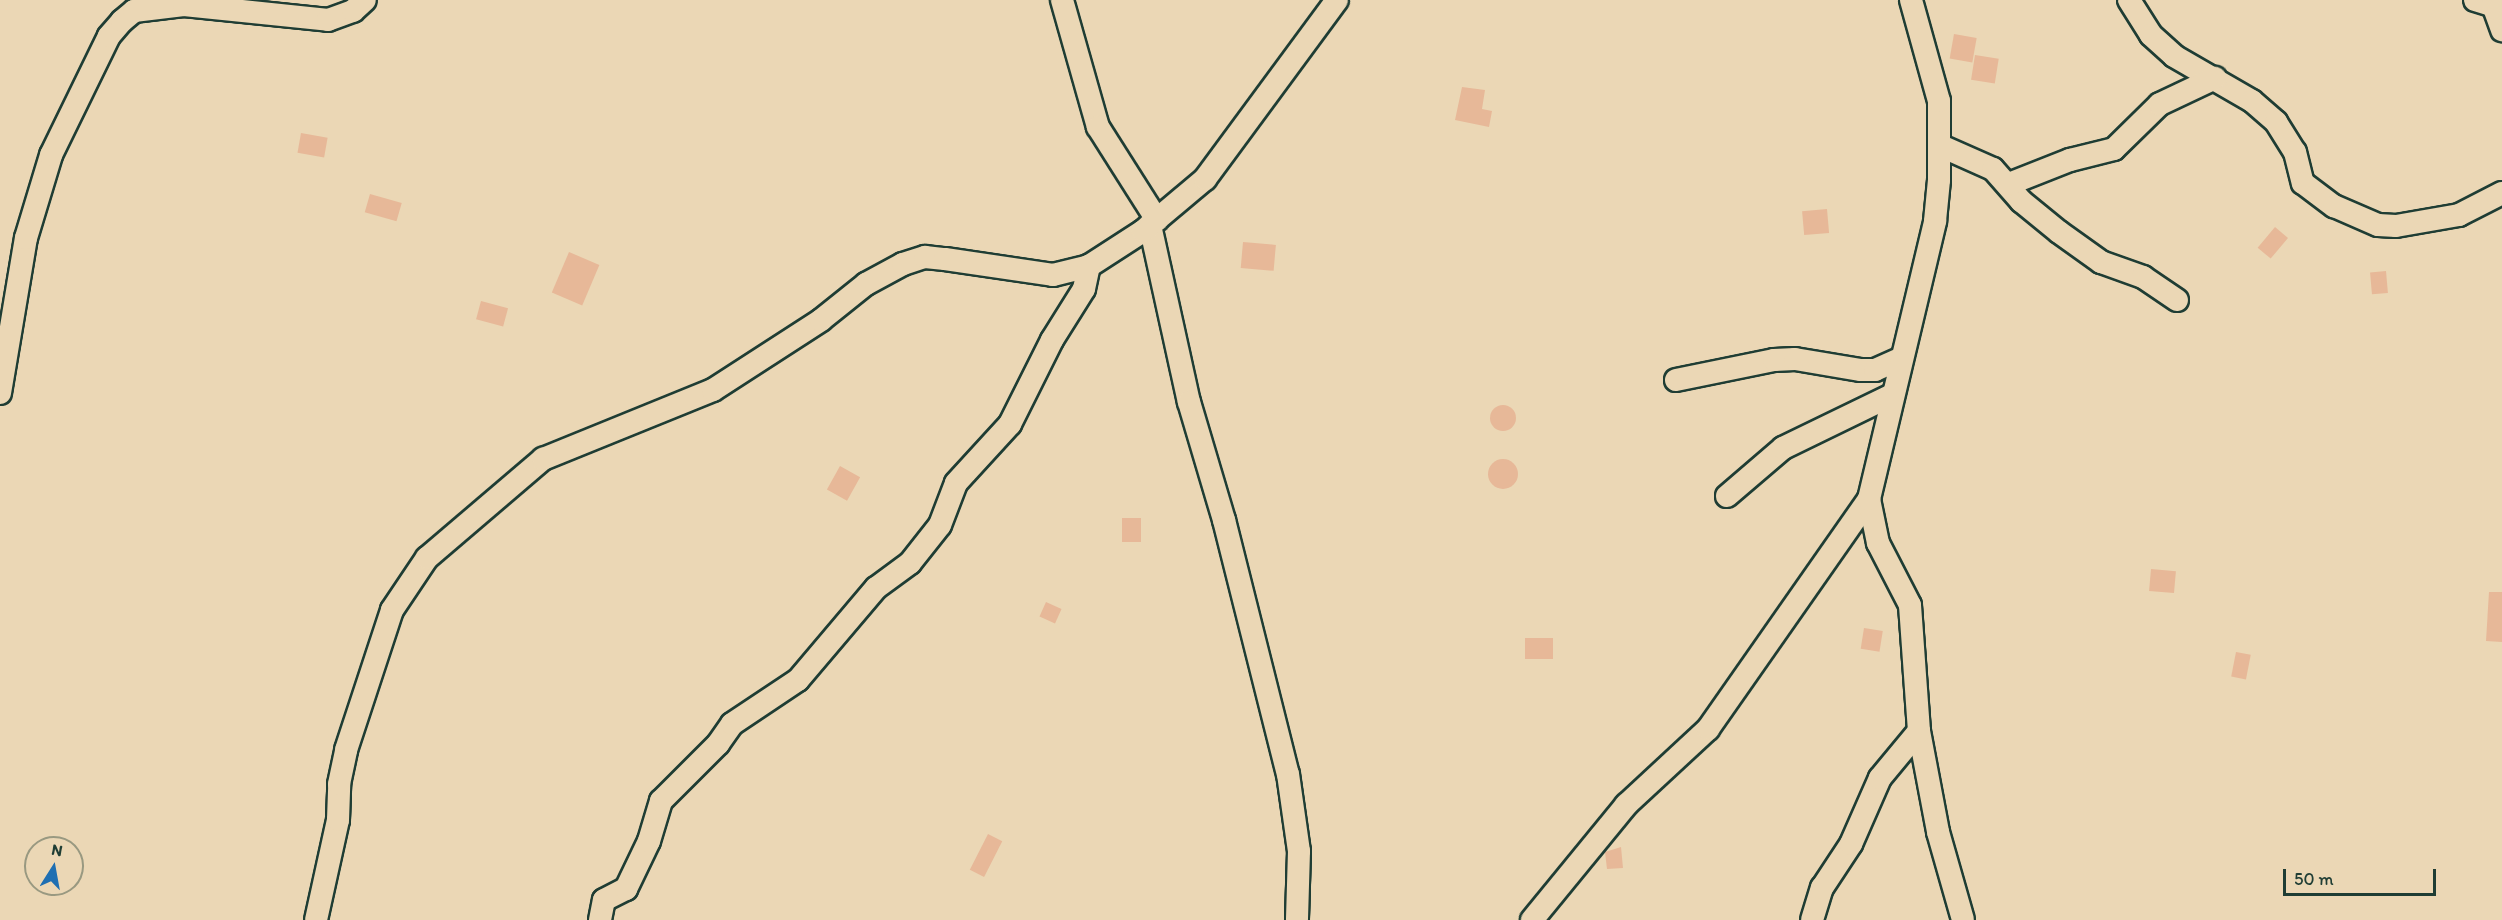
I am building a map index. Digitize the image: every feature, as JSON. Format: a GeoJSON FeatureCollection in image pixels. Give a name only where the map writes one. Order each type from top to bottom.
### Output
{"type":"FeatureCollection","features":[{"type":"Feature","properties":{"kind":"street"},"geometry":{"type":"LineString","coordinates":[[0,393],[26,238],[51,155],[109,36],[122,21],[134,11],[173,2],[328,20],[353,11],[365,0]]}},
{"type":"Feature","properties":{"kind":"street"},"geometry":{"type":"LineString","coordinates":[[1062,0],[1098,127],[1154,223],[1189,402],[1224,520],[1288,774],[1299,851],[1297,920]]}},
{"type":"Feature","properties":{"kind":"street"},"geometry":{"type":"LineString","coordinates":[[316,920],[338,820],[339,784],[346,750],[392,610],[427,558],[543,459],[566,447],[712,390],[785,345],[866,284],[908,262],[925,257],[1053,275],[1089,266],[1154,223],[1204,179],[1337,0]]}},
{"type":"Feature","properties":{"kind":"street"},"geometry":{"type":"LineString","coordinates":[[1532,920],[1626,805],[1708,729],[1869,499],[1900,359],[1935,221],[1941,146],[1939,101],[1911,0]]}},
{"type":"Feature","properties":{"kind":"street"},"geometry":{"type":"LineString","coordinates":[[2129,0],[2161,45],[2215,78],[2276,122],[2295,152],[2303,183],[2310,190],[2359,218],[2389,226],[2445,219],[2476,208],[2502,193]]}},
{"type":"Feature","properties":{"kind":"street"},"geometry":{"type":"LineString","coordinates":[[2484,3],[2502,30]]}},
{"type":"Feature","properties":{"kind":"street"},"geometry":{"type":"LineString","coordinates":[[2009,184],[2070,160],[2114,149],[2160,104],[2215,78]]}},
{"type":"Feature","properties":{"kind":"street"},"geometry":{"type":"LineString","coordinates":[[1941,146],[1993,169],[2009,184],[2021,201],[2101,262],[2143,277],[2177,300]]}},
{"type":"Feature","properties":{"kind":"street"},"geometry":{"type":"LineString","coordinates":[[600,920],[604,900],[626,888],[649,841],[661,801],[718,744],[732,724],[798,680],[876,588],[910,563],[940,525],[957,483],[1010,424],[1044,354],[1084,289],[1089,266]]}},
{"type":"Feature","properties":{"kind":"street"},"geometry":{"type":"LineString","coordinates":[[1676,381],[1774,360],[1795,359],[1861,370],[1875,370],[1900,359]]}},
{"type":"Feature","properties":{"kind":"street"},"geometry":{"type":"LineString","coordinates":[[1727,496],[1783,448],[1892,395]]}},
{"type":"Feature","properties":{"kind":"street"},"geometry":{"type":"LineString","coordinates":[[1869,499],[1878,543],[1910,605],[1919,731],[1938,832],[1963,920]]}},
{"type":"Feature","properties":{"kind":"street"},"geometry":{"type":"LineString","coordinates":[[1812,920],[1822,888],[1851,844],[1880,778],[1919,731]]}},
{"type":"Feature","properties":{"kind":"building"},"geometry":{"type":"Polygon","coordinates":[[[1954,34],[1977,38],[1972,63],[1950,59],[1954,34]]]}},
{"type":"Feature","properties":{"kind":"building"},"geometry":{"type":"Polygon","coordinates":[[[1975,55],[1999,59],[1995,83],[1971,80],[1975,55]]]}},
{"type":"Feature","properties":{"kind":"building"},"geometry":{"type":"Polygon","coordinates":[[[1462,87],[1485,90],[1482,109],[1492,111],[1489,127],[1455,120],[1462,87]]]}},
{"type":"Feature","properties":{"kind":"building"},"geometry":{"type":"Polygon","coordinates":[[[301,133],[328,138],[324,157],[298,153],[301,133]]]}},
{"type":"Feature","properties":{"kind":"building"},"geometry":{"type":"Polygon","coordinates":[[[370,194],[402,203],[396,221],[365,212],[370,194]]]}},
{"type":"Feature","properties":{"kind":"building"},"geometry":{"type":"Polygon","coordinates":[[[1827,209],[1829,233],[1804,235],[1802,211],[1827,209]]]}},
{"type":"Feature","properties":{"kind":"building"},"geometry":{"type":"Polygon","coordinates":[[[2275,227],[2288,238],[2271,259],[2258,248],[2275,227]]]}},
{"type":"Feature","properties":{"kind":"building"},"geometry":{"type":"Polygon","coordinates":[[[1243,242],[1276,245],[1274,271],[1241,268],[1243,242]]]}},
{"type":"Feature","properties":{"kind":"building"},"geometry":{"type":"Polygon","coordinates":[[[569,252],[599,265],[582,305],[552,293],[569,252]]]}},
{"type":"Feature","properties":{"kind":"building"},"geometry":{"type":"Polygon","coordinates":[[[2386,271],[2388,293],[2372,294],[2370,272],[2386,271]]]}},
{"type":"Feature","properties":{"kind":"building"},"geometry":{"type":"Polygon","coordinates":[[[481,301],[508,308],[503,327],[476,319],[481,301]]]}},
{"type":"Feature","properties":{"kind":"building"},"geometry":{"type":"Polygon","coordinates":[[[1503,405],[1512,409],[1516,418],[1512,427],[1503,431],[1494,427],[1490,418],[1494,409],[1503,405]]]}},
{"type":"Feature","properties":{"kind":"building"},"geometry":{"type":"Polygon","coordinates":[[[1503,459],[1509,460],[1517,468],[1517,480],[1509,488],[1503,489],[1497,488],[1489,480],[1488,474],[1489,468],[1497,460],[1503,459]]]}},
{"type":"Feature","properties":{"kind":"building"},"geometry":{"type":"Polygon","coordinates":[[[840,466],[860,477],[847,501],[827,490],[840,466]]]}},
{"type":"Feature","properties":{"kind":"building"},"geometry":{"type":"Polygon","coordinates":[[[1122,518],[1141,518],[1141,542],[1122,542],[1122,518]]]}},
{"type":"Feature","properties":{"kind":"building"},"geometry":{"type":"Polygon","coordinates":[[[2151,569],[2176,571],[2174,593],[2149,591],[2151,569]]]}},
{"type":"Feature","properties":{"kind":"building"},"geometry":{"type":"Polygon","coordinates":[[[2489,592],[2502,592],[2502,642],[2486,641],[2489,592]]]}},
{"type":"Feature","properties":{"kind":"building"},"geometry":{"type":"Polygon","coordinates":[[[1046,602],[1062,609],[1055,624],[1039,617],[1046,602]]]}},
{"type":"Feature","properties":{"kind":"building"},"geometry":{"type":"Polygon","coordinates":[[[1864,628],[1883,631],[1879,652],[1861,649],[1864,628]]]}},
{"type":"Feature","properties":{"kind":"building"},"geometry":{"type":"Polygon","coordinates":[[[1525,638],[1553,638],[1553,659],[1525,659],[1525,638]]]}},
{"type":"Feature","properties":{"kind":"building"},"geometry":{"type":"Polygon","coordinates":[[[2236,652],[2251,655],[2246,679],[2231,677],[2236,652]]]}},
{"type":"Feature","properties":{"kind":"building"},"geometry":{"type":"Polygon","coordinates":[[[988,834],[1002,841],[984,877],[970,870],[988,834]]]}},
{"type":"Feature","properties":{"kind":"building"},"geometry":{"type":"Polygon","coordinates":[[[1621,847],[1623,868],[1607,869],[1605,852],[1621,847]]]}}]}
